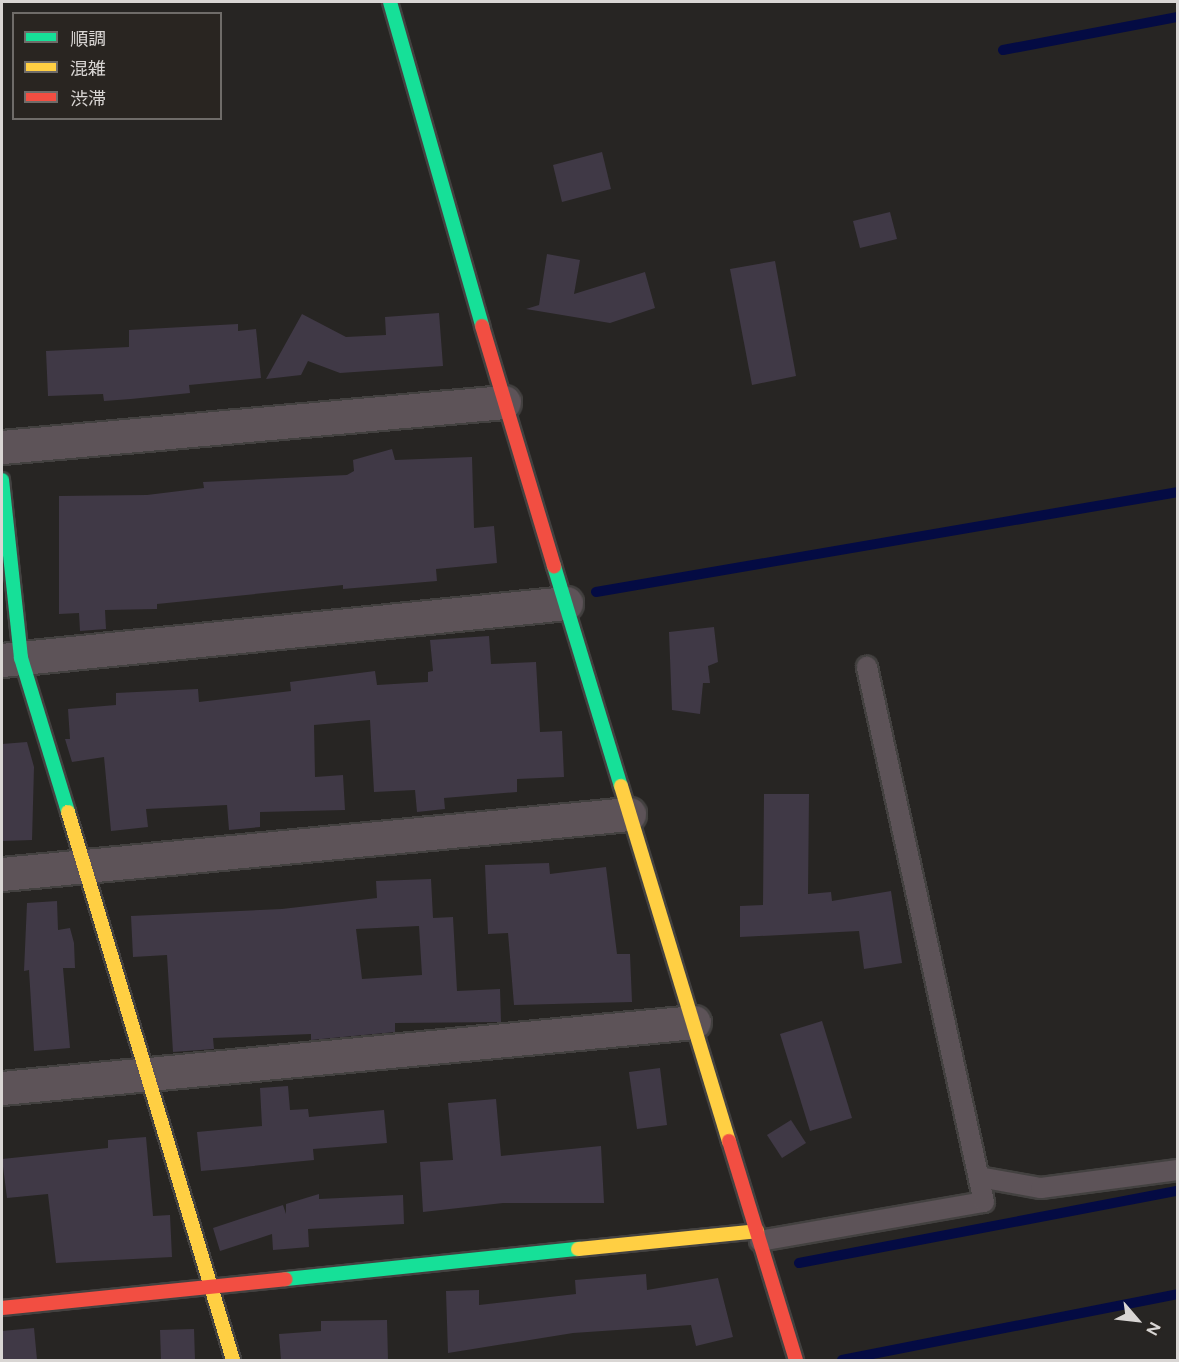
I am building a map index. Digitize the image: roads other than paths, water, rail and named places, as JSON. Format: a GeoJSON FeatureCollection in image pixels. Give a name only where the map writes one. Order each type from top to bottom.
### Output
{"type":"FeatureCollection","features":[{"type":"Feature","properties":{"kind":"street"},"geometry":{"type":"LineString","coordinates":[[390,2],[504,402],[796,1360]]}},
{"type":"Feature","properties":{"kind":"street"},"geometry":{"type":"LineString","coordinates":[[2,447],[504,402]]}},
{"type":"Feature","properties":{"kind":"street"},"geometry":{"type":"LineString","coordinates":[[2,480],[11,659],[82,866],[149,1077],[233,1360]]}},
{"type":"Feature","properties":{"kind":"street"},"geometry":{"type":"LineString","coordinates":[[11,659],[566,603]]}},
{"type":"Feature","properties":{"kind":"street"},"geometry":{"type":"LineString","coordinates":[[2,874],[629,814]]}},
{"type":"Feature","properties":{"kind":"street"},"geometry":{"type":"LineString","coordinates":[[2,1088],[149,1077],[694,1022]]}},
{"type":"Feature","properties":{"kind":"street"},"geometry":{"type":"LineString","coordinates":[[2,1308],[758,1236]]}},
{"type":"Feature","properties":{"kind":"lane"},"geometry":{"type":"LineString","coordinates":[[758,1236],[984,1202],[867,667]]}},
{"type":"Feature","properties":{"kind":"lane"},"geometry":{"type":"LineString","coordinates":[[979,1178],[1041,1188],[1178,1170]]}},
{"type":"Feature","properties":{"kind":"waterway"},"geometry":{"type":"LineString","coordinates":[[1003,50],[1178,17]]}},
{"type":"Feature","properties":{"kind":"waterway"},"geometry":{"type":"LineString","coordinates":[[596,592],[1178,492]]}},
{"type":"Feature","properties":{"kind":"waterway"},"geometry":{"type":"LineString","coordinates":[[799,1263],[1178,1191]]}},
{"type":"Feature","properties":{"kind":"waterway"},"geometry":{"type":"LineString","coordinates":[[842,1360],[1178,1294]]}}]}
